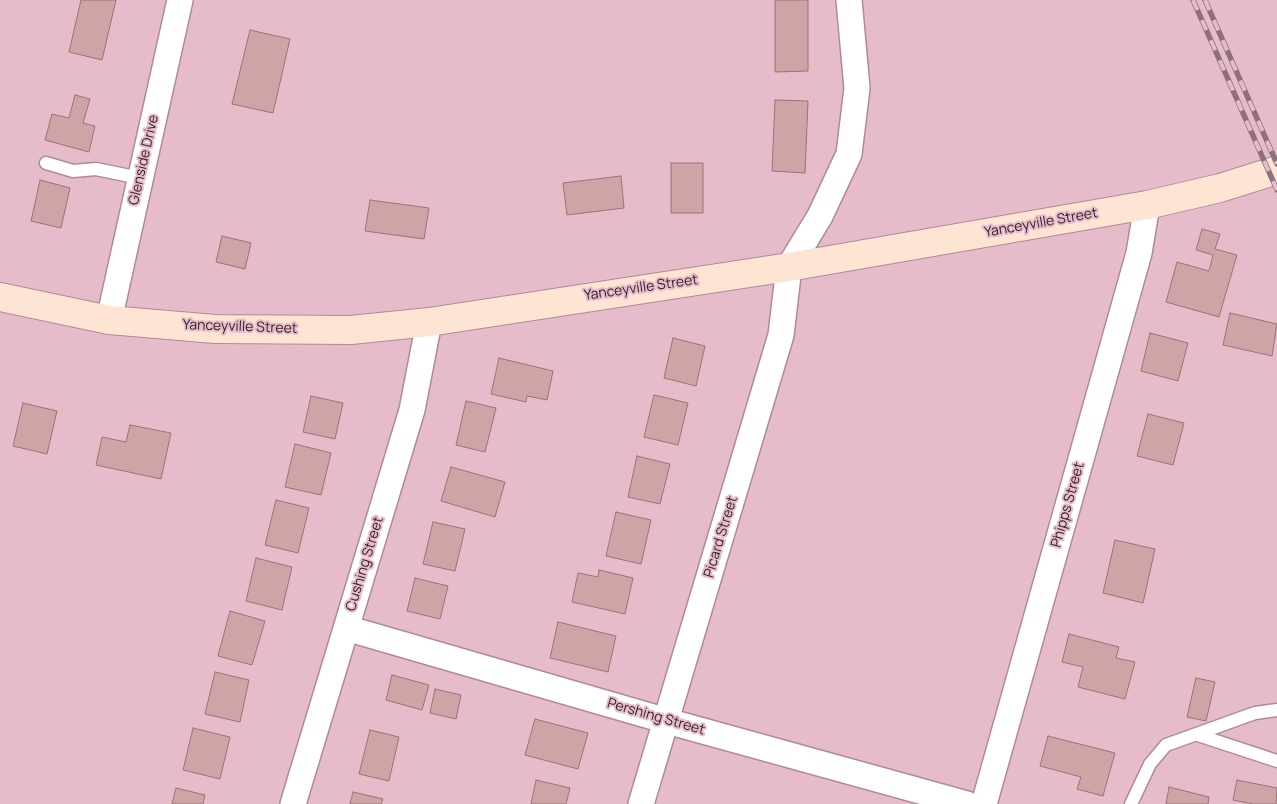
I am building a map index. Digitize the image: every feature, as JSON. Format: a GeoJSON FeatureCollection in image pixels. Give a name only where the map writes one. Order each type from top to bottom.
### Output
{"type":"FeatureCollection","features":[{"type":"Feature","properties":{"kind":"main road","name":"Yanceyville Street"},"geometry":{"type":"LineString","coordinates":[[0,297],[109,320],[215,329],[341,330],[429,322],[789,267],[1147,205],[1220,188],[1277,170]]}},
{"type":"Feature","properties":{"kind":"street","name":"Glenside Drive"},"geometry":{"type":"LineString","coordinates":[[109,320],[180,0]]}},
{"type":"Feature","properties":{"kind":"street"},"geometry":{"type":"LineString","coordinates":[[789,267],[820,216],[848,154],[857,88],[849,0]]}},
{"type":"Feature","properties":{"kind":"street","name":"Phipps Street"},"geometry":{"type":"LineString","coordinates":[[984,804],[1139,253],[1147,205]]}},
{"type":"Feature","properties":{"kind":"street","name":"Picard Street"},"geometry":{"type":"LineString","coordinates":[[641,804],[781,335],[789,267]]}},
{"type":"Feature","properties":{"kind":"street","name":"Cushing Street"},"geometry":{"type":"LineString","coordinates":[[293,804],[412,410],[429,322]]}},
{"type":"Feature","properties":{"kind":"street","name":"Pershing Street"},"geometry":{"type":"LineString","coordinates":[[346,628],[667,721],[966,804]]}},
{"type":"Feature","properties":{"kind":"lane"},"geometry":{"type":"LineString","coordinates":[[46,163],[73,170],[96,169],[140,178]]}},
{"type":"Feature","properties":{"kind":"lane"},"geometry":{"type":"LineString","coordinates":[[1131,804],[1150,764],[1166,745],[1255,713],[1277,710]]}},
{"type":"Feature","properties":{"kind":"lane"},"geometry":{"type":"LineString","coordinates":[[1198,735],[1277,761]]}},
{"type":"Feature","properties":{"kind":"building"},"geometry":{"type":"Polygon","coordinates":[[[81,0],[116,0],[102,60],[69,52],[81,0]]]}},
{"type":"Feature","properties":{"kind":"building"},"geometry":{"type":"Polygon","coordinates":[[[775,0],[808,0],[808,71],[775,72],[775,0]]]}},
{"type":"Feature","properties":{"kind":"building"},"geometry":{"type":"Polygon","coordinates":[[[250,30],[290,39],[273,113],[232,104],[250,30]]]}},
{"type":"Feature","properties":{"kind":"building"},"geometry":{"type":"Polygon","coordinates":[[[75,95],[90,99],[83,123],[95,126],[89,152],[45,140],[52,114],[69,118],[75,95]]]}},
{"type":"Feature","properties":{"kind":"building"},"geometry":{"type":"Polygon","coordinates":[[[775,100],[808,101],[805,173],[772,171],[775,100]]]}},
{"type":"Feature","properties":{"kind":"building"},"geometry":{"type":"Polygon","coordinates":[[[671,163],[703,163],[703,213],[671,213],[671,163]]]}},
{"type":"Feature","properties":{"kind":"building"},"geometry":{"type":"Polygon","coordinates":[[[621,176],[624,208],[567,215],[563,183],[621,176]]]}},
{"type":"Feature","properties":{"kind":"building"},"geometry":{"type":"Polygon","coordinates":[[[40,180],[70,188],[61,228],[31,221],[40,180]]]}},
{"type":"Feature","properties":{"kind":"building"},"geometry":{"type":"Polygon","coordinates":[[[370,200],[429,208],[424,239],[365,231],[370,200]]]}},
{"type":"Feature","properties":{"kind":"building"},"geometry":{"type":"Polygon","coordinates":[[[1202,229],[1220,234],[1215,249],[1237,255],[1219,317],[1166,302],[1177,262],[1209,271],[1213,255],[1196,250],[1202,229]]]}},
{"type":"Feature","properties":{"kind":"building"},"geometry":{"type":"Polygon","coordinates":[[[222,236],[251,243],[245,269],[216,262],[222,236]]]}},
{"type":"Feature","properties":{"kind":"building"},"geometry":{"type":"Polygon","coordinates":[[[1230,313],[1277,324],[1272,356],[1223,345],[1230,313]]]}},
{"type":"Feature","properties":{"kind":"building"},"geometry":{"type":"Polygon","coordinates":[[[1150,333],[1188,343],[1178,381],[1141,371],[1150,333]]]}},
{"type":"Feature","properties":{"kind":"building"},"geometry":{"type":"Polygon","coordinates":[[[673,338],[705,346],[696,386],[664,378],[673,338]]]}},
{"type":"Feature","properties":{"kind":"building"},"geometry":{"type":"Polygon","coordinates":[[[499,358],[553,371],[547,400],[527,396],[526,402],[491,394],[499,358]]]}},
{"type":"Feature","properties":{"kind":"building"},"geometry":{"type":"Polygon","coordinates":[[[654,395],[688,403],[678,445],[644,437],[654,395]]]}},
{"type":"Feature","properties":{"kind":"building"},"geometry":{"type":"Polygon","coordinates":[[[311,396],[343,403],[335,439],[303,432],[311,396]]]}},
{"type":"Feature","properties":{"kind":"building"},"geometry":{"type":"Polygon","coordinates":[[[466,401],[496,408],[485,452],[456,445],[466,401]]]}},
{"type":"Feature","properties":{"kind":"building"},"geometry":{"type":"Polygon","coordinates":[[[23,403],[57,411],[47,454],[13,446],[23,403]]]}},
{"type":"Feature","properties":{"kind":"building"},"geometry":{"type":"Polygon","coordinates":[[[1148,414],[1184,423],[1173,465],[1137,456],[1148,414]]]}},
{"type":"Feature","properties":{"kind":"building"},"geometry":{"type":"Polygon","coordinates":[[[130,425],[171,433],[161,479],[96,465],[102,437],[126,442],[130,425]]]}},
{"type":"Feature","properties":{"kind":"building"},"geometry":{"type":"Polygon","coordinates":[[[295,444],[331,453],[321,495],[285,487],[295,444]]]}},
{"type":"Feature","properties":{"kind":"building"},"geometry":{"type":"Polygon","coordinates":[[[637,456],[670,464],[660,504],[628,497],[637,456]]]}},
{"type":"Feature","properties":{"kind":"building"},"geometry":{"type":"Polygon","coordinates":[[[451,467],[505,482],[495,517],[441,501],[451,467]]]}},
{"type":"Feature","properties":{"kind":"building"},"geometry":{"type":"Polygon","coordinates":[[[276,500],[309,508],[298,553],[265,545],[276,500]]]}},
{"type":"Feature","properties":{"kind":"building"},"geometry":{"type":"Polygon","coordinates":[[[616,512],[651,520],[641,564],[606,556],[616,512]]]}},
{"type":"Feature","properties":{"kind":"building"},"geometry":{"type":"Polygon","coordinates":[[[433,522],[465,529],[455,571],[423,564],[433,522]]]}},
{"type":"Feature","properties":{"kind":"building"},"geometry":{"type":"Polygon","coordinates":[[[1115,540],[1155,549],[1143,603],[1103,593],[1115,540]]]}},
{"type":"Feature","properties":{"kind":"building"},"geometry":{"type":"Polygon","coordinates":[[[256,558],[292,567],[282,610],[246,601],[256,558]]]}},
{"type":"Feature","properties":{"kind":"building"},"geometry":{"type":"Polygon","coordinates":[[[599,570],[633,578],[625,614],[572,602],[578,573],[598,577],[599,570]]]}},
{"type":"Feature","properties":{"kind":"building"},"geometry":{"type":"Polygon","coordinates":[[[415,578],[448,586],[440,619],[407,611],[415,578]]]}},
{"type":"Feature","properties":{"kind":"building"},"geometry":{"type":"Polygon","coordinates":[[[230,611],[265,621],[252,665],[218,656],[230,611]]]}},
{"type":"Feature","properties":{"kind":"building"},"geometry":{"type":"Polygon","coordinates":[[[558,622],[616,636],[608,672],[550,658],[558,622]]]}},
{"type":"Feature","properties":{"kind":"building"},"geometry":{"type":"Polygon","coordinates":[[[1069,634],[1119,647],[1116,658],[1135,662],[1125,699],[1078,687],[1083,667],[1062,662],[1069,634]]]}},
{"type":"Feature","properties":{"kind":"building"},"geometry":{"type":"Polygon","coordinates":[[[215,672],[249,680],[240,722],[205,714],[215,672]]]}},
{"type":"Feature","properties":{"kind":"building"},"geometry":{"type":"Polygon","coordinates":[[[392,675],[429,685],[422,710],[386,700],[392,675]]]}},
{"type":"Feature","properties":{"kind":"building"},"geometry":{"type":"Polygon","coordinates":[[[1196,678],[1215,682],[1206,721],[1187,717],[1196,678]]]}},
{"type":"Feature","properties":{"kind":"building"},"geometry":{"type":"Polygon","coordinates":[[[435,689],[461,695],[456,719],[430,713],[435,689]]]}},
{"type":"Feature","properties":{"kind":"building"},"geometry":{"type":"Polygon","coordinates":[[[535,719],[588,733],[578,769],[525,755],[535,719]]]}},
{"type":"Feature","properties":{"kind":"building"},"geometry":{"type":"Polygon","coordinates":[[[193,728],[230,737],[220,779],[183,770],[193,728]]]}},
{"type":"Feature","properties":{"kind":"building"},"geometry":{"type":"Polygon","coordinates":[[[370,730],[399,737],[389,781],[359,774],[370,730]]]}},
{"type":"Feature","properties":{"kind":"building"},"geometry":{"type":"Polygon","coordinates":[[[1048,736],[1115,753],[1103,796],[1077,789],[1081,777],[1040,766],[1048,736]]]}},
{"type":"Feature","properties":{"kind":"building"},"geometry":{"type":"Polygon","coordinates":[[[536,780],[570,788],[566,804],[531,804],[536,780]]]}},
{"type":"Feature","properties":{"kind":"building"},"geometry":{"type":"Polygon","coordinates":[[[1237,780],[1277,788],[1276,804],[1253,804],[1233,800],[1237,780]]]}},
{"type":"Feature","properties":{"kind":"building"},"geometry":{"type":"Polygon","coordinates":[[[1169,787],[1209,797],[1208,804],[1166,804],[1169,787]]]}},
{"type":"Feature","properties":{"kind":"building"},"geometry":{"type":"Polygon","coordinates":[[[176,788],[205,795],[203,804],[172,804],[176,788]]]}},
{"type":"Feature","properties":{"kind":"building"},"geometry":{"type":"Polygon","coordinates":[[[353,792],[383,799],[381,804],[350,804],[353,792]]]}},
{"type":"Feature","properties":{"kind":"railway"},"geometry":{"type":"LineString","coordinates":[[1193,0],[1277,190]]}},
{"type":"Feature","properties":{"kind":"railway"},"geometry":{"type":"LineString","coordinates":[[1205,0],[1277,164]]}}]}
